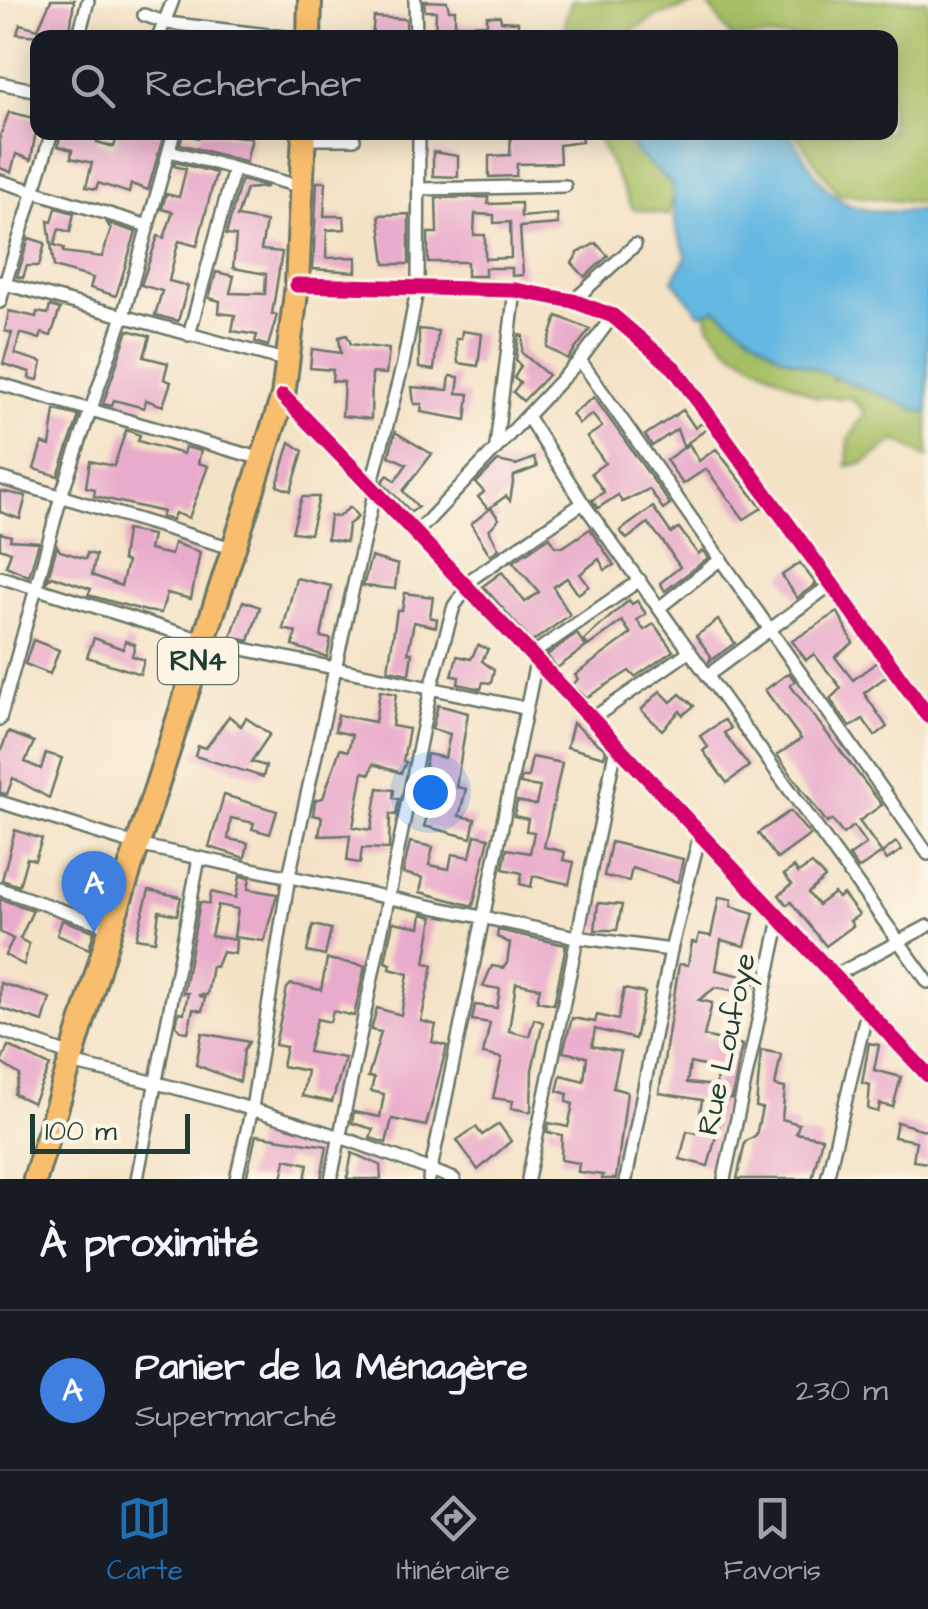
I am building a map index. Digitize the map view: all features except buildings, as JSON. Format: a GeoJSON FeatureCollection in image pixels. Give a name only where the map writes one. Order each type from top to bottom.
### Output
{"type":"FeatureCollection","features":[{"type":"Feature","properties":{"kind":"highway"},"geometry":{"type":"LineString","coordinates":[[308,30],[310,0]]}},
{"type":"Feature","properties":{"kind":"highway","name":"RN4"},"geometry":{"type":"LineString","coordinates":[[35,1179],[111,927],[283,396],[297,284],[304,140]]}},
{"type":"Feature","properties":{"kind":"street"},"geometry":{"type":"LineString","coordinates":[[163,30],[172,0]]}},
{"type":"Feature","properties":{"kind":"street"},"geometry":{"type":"LineString","coordinates":[[414,0],[416,30]]}},
{"type":"Feature","properties":{"kind":"street"},"geometry":{"type":"LineString","coordinates":[[80,30],[88,1]]}},
{"type":"Feature","properties":{"kind":"street"},"geometry":{"type":"LineString","coordinates":[[144,15],[168,23],[227,30]]}},
{"type":"Feature","properties":{"kind":"street"},"geometry":{"type":"LineString","coordinates":[[0,83],[30,89]]}},
{"type":"Feature","properties":{"kind":"street"},"geometry":{"type":"LineString","coordinates":[[0,302],[50,140]]}},
{"type":"Feature","properties":{"kind":"street"},"geometry":{"type":"LineString","coordinates":[[0,720],[62,493],[123,316],[172,140]]}},
{"type":"Feature","properties":{"kind":"street"},"geometry":{"type":"LineString","coordinates":[[236,1179],[252,1108],[289,876],[418,285],[419,140]]}},
{"type":"Feature","properties":{"kind":"street"},"geometry":{"type":"LineString","coordinates":[[170,151],[302,187]]}},
{"type":"Feature","properties":{"kind":"street"},"geometry":{"type":"LineString","coordinates":[[189,335],[234,169]]}},
{"type":"Feature","properties":{"kind":"street"},"geometry":{"type":"LineString","coordinates":[[0,181],[148,226]]}},
{"type":"Feature","properties":{"kind":"street"},"geometry":{"type":"LineString","coordinates":[[420,189],[566,186]]}},
{"type":"Feature","properties":{"kind":"street"},"geometry":{"type":"LineString","coordinates":[[574,301],[635,246]]}},
{"type":"Feature","properties":{"kind":"street"},"geometry":{"type":"LineString","coordinates":[[3,283],[289,361]]}},
{"type":"Feature","properties":{"kind":"street"},"geometry":{"type":"LineString","coordinates":[[297,284],[515,290],[574,301],[613,316],[674,368],[928,716]]}},
{"type":"Feature","properties":{"kind":"street"},"geometry":{"type":"LineString","coordinates":[[496,446],[515,290]]}},
{"type":"Feature","properties":{"kind":"street"},"geometry":{"type":"LineString","coordinates":[[418,531],[580,360],[613,316]]}},
{"type":"Feature","properties":{"kind":"street"},"geometry":{"type":"LineString","coordinates":[[580,360],[928,854]]}},
{"type":"Feature","properties":{"kind":"street"},"geometry":{"type":"LineString","coordinates":[[0,384],[262,459]]}},
{"type":"Feature","properties":{"kind":"street"},"geometry":{"type":"LineString","coordinates":[[283,396],[418,531],[590,720],[928,1075]]}},
{"type":"Feature","properties":{"kind":"street"},"geometry":{"type":"LineString","coordinates":[[528,416],[583,504],[928,982]]}},
{"type":"Feature","properties":{"kind":"street"},"geometry":{"type":"LineString","coordinates":[[0,478],[62,493],[235,549]]}},
{"type":"Feature","properties":{"kind":"street"},"geometry":{"type":"LineString","coordinates":[[331,1179],[432,688],[454,606],[465,586],[583,504]]}},
{"type":"Feature","properties":{"kind":"street"},"geometry":{"type":"LineString","coordinates":[[660,607],[722,559]]}},
{"type":"Feature","properties":{"kind":"street"},"geometry":{"type":"LineString","coordinates":[[0,577],[205,641],[525,708]]}},
{"type":"Feature","properties":{"kind":"street"},"geometry":{"type":"LineString","coordinates":[[430,1174],[533,659],[640,580]]}},
{"type":"Feature","properties":{"kind":"street"},"geometry":{"type":"LineString","coordinates":[[708,676],[830,586]]}},
{"type":"Feature","properties":{"kind":"street"},"geometry":{"type":"LineString","coordinates":[[590,720],[690,651]]}},
{"type":"Feature","properties":{"kind":"street"},"geometry":{"type":"LineString","coordinates":[[528,1179],[616,747]]}},
{"type":"Feature","properties":{"kind":"street"},"geometry":{"type":"LineString","coordinates":[[0,802],[138,845],[576,937],[671,950]]}},
{"type":"Feature","properties":{"kind":"street"},"geometry":{"type":"LineString","coordinates":[[626,1179],[671,950],[700,834]]}},
{"type":"Feature","properties":{"kind":"street"},"geometry":{"type":"LineString","coordinates":[[137,1179],[199,858]]}},
{"type":"Feature","properties":{"kind":"street"},"geometry":{"type":"LineString","coordinates":[[0,889],[111,927]]}},
{"type":"Feature","properties":{"kind":"street","name":"Rue Loufoye"},"geometry":{"type":"LineString","coordinates":[[724,1179],[780,920]]}},
{"type":"Feature","properties":{"kind":"street"},"geometry":{"type":"LineString","coordinates":[[834,976],[928,926]]}},
{"type":"Feature","properties":{"kind":"street"},"geometry":{"type":"LineString","coordinates":[[827,1179],[867,1011]]}},
{"type":"Feature","properties":{"kind":"street"},"geometry":{"type":"LineString","coordinates":[[0,1030],[71,1060],[340,1134],[430,1174],[454,1179]]}},
{"type":"Feature","properties":{"kind":"green space"},"geometry":{"type":"Polygon","coordinates":[[[572,0],[928,0],[928,204],[838,194],[800,140],[898,140],[898,30],[726,30],[706,1],[660,15],[633,30],[566,30],[572,0]]]}},
{"type":"Feature","properties":{"kind":"green space"},"geometry":{"type":"Polygon","coordinates":[[[598,140],[633,140],[675,188],[669,215],[633,209],[598,140]]]}},
{"type":"Feature","properties":{"kind":"green space"},"geometry":{"type":"Polygon","coordinates":[[[719,300],[772,338],[789,360],[829,360],[833,381],[842,372],[928,406],[928,458],[896,440],[864,463],[847,466],[849,439],[865,412],[851,398],[816,397],[729,349],[709,325],[705,307],[719,300]]]}},
{"type":"Feature","properties":{"kind":"water"},"geometry":{"type":"Polygon","coordinates":[[[630,140],[793,140],[817,177],[842,201],[875,211],[928,210],[928,414],[779,355],[716,309],[700,314],[673,280],[687,256],[676,229],[672,184],[636,153],[630,140]]]}},
{"type":"Feature","properties":{"kind":"cycle path"},"geometry":{"type":"LineString","coordinates":[[297,285],[515,290],[573,301],[613,316],[674,368],[928,716]]}},
{"type":"Feature","properties":{"kind":"cycle path"},"geometry":{"type":"LineString","coordinates":[[283,396],[928,1075]]}},
{"type":"Feature","properties":{"kind":"place","name":"Panier de la Ménagère"},"geometry":{"type":"Point","coordinates":[94,933]}}]}
